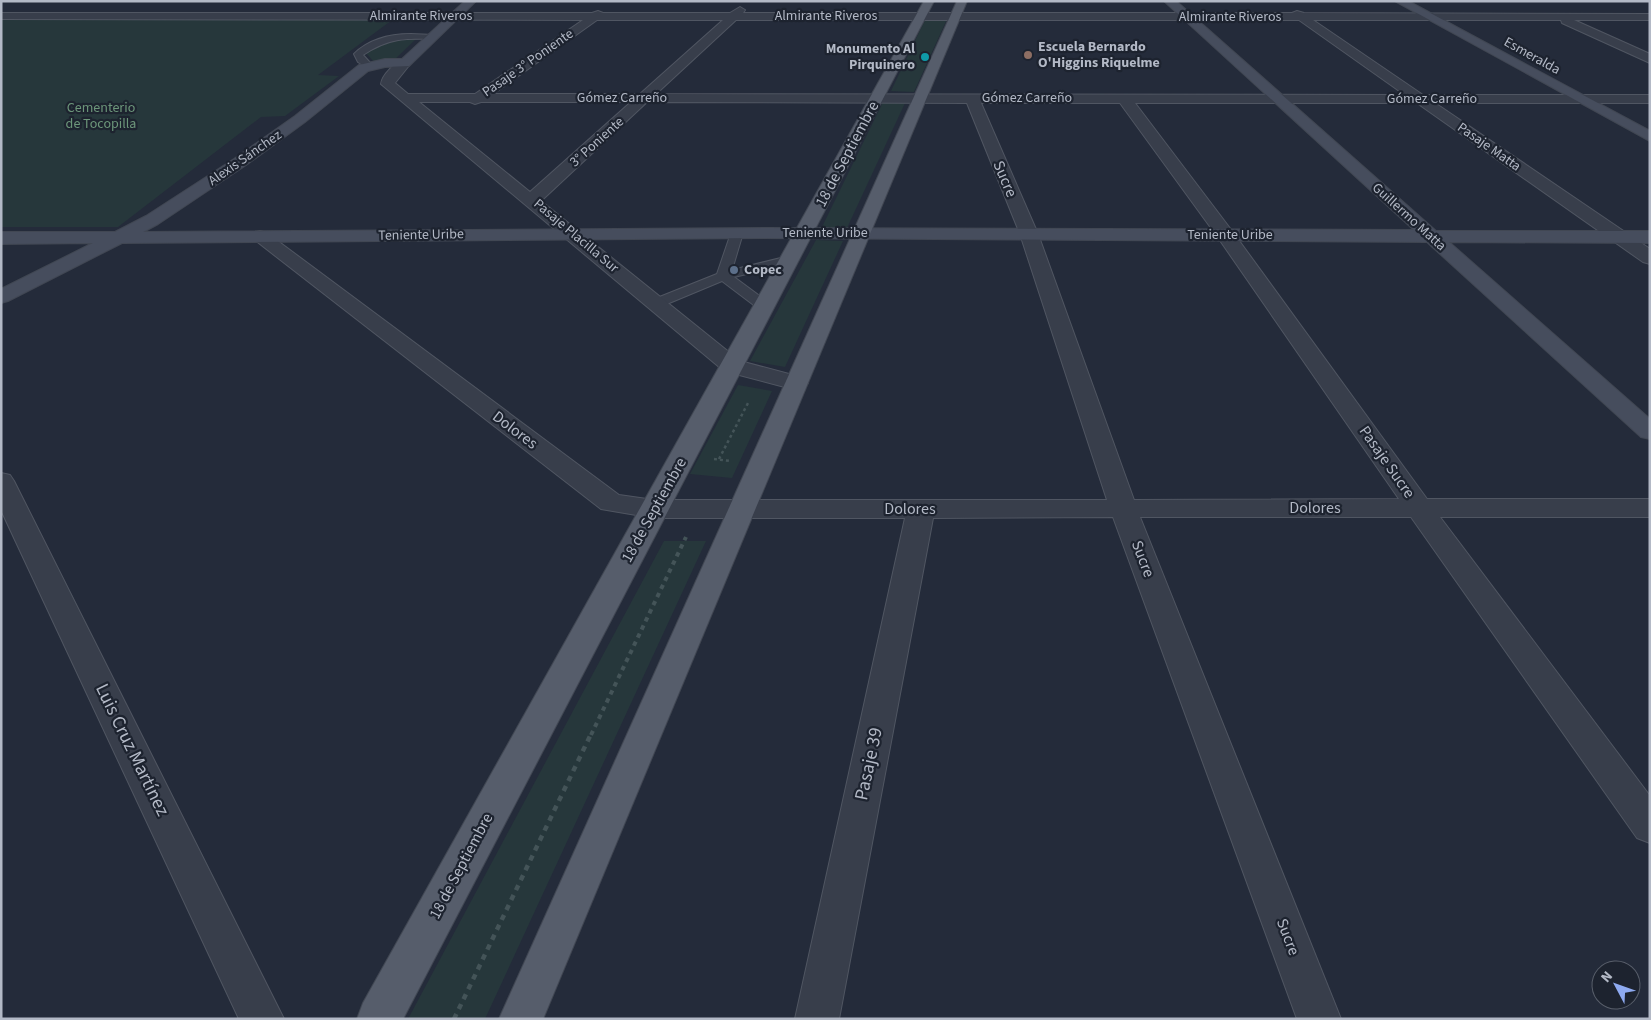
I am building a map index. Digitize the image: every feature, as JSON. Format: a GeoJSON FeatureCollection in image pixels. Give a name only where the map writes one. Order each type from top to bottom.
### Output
{"type":"FeatureCollection","features":[{"type":"Feature","properties":{"kind":"main road","name":"18 de Septiembre"},"geometry":{"type":"LineString","coordinates":[[379,1019],[929,1]]}},
{"type":"Feature","properties":{"kind":"main road"},"geometry":{"type":"LineString","coordinates":[[521,1019],[962,1]]}},
{"type":"Feature","properties":{"kind":"street"},"geometry":{"type":"LineString","coordinates":[[406,63],[471,1]]}},
{"type":"Feature","properties":{"kind":"street","name":"3° Poniente"},"geometry":{"type":"LineString","coordinates":[[532,200],[751,1]]}},
{"type":"Feature","properties":{"kind":"street","name":"Guillermo Matta"},"geometry":{"type":"LineString","coordinates":[[1169,1],[1650,432]]}},
{"type":"Feature","properties":{"kind":"street","name":"Pasaje Matta"},"geometry":{"type":"LineString","coordinates":[[1278,1],[1650,258]]}},
{"type":"Feature","properties":{"kind":"street","name":"Esmeralda"},"geometry":{"type":"LineString","coordinates":[[1400,1],[1650,137]]}},
{"type":"Feature","properties":{"kind":"street"},"geometry":{"type":"LineString","coordinates":[[62,16],[88,5]]}},
{"type":"Feature","properties":{"kind":"street"},"geometry":{"type":"LineString","coordinates":[[186,16],[207,5]]}},
{"type":"Feature","properties":{"kind":"street"},"geometry":{"type":"LineString","coordinates":[[1532,5],[1649,58]]}},
{"type":"Feature","properties":{"kind":"street"},"geometry":{"type":"LineString","coordinates":[[345,16],[358,6]]}},
{"type":"Feature","properties":{"kind":"street","name":"Pasaje 3° Poniente"},"geometry":{"type":"LineString","coordinates":[[445,117],[478,98],[610,6]]}},
{"type":"Feature","properties":{"kind":"street","name":"Almirante Riveros"},"geometry":{"type":"LineString","coordinates":[[1,16],[954,16],[1061,13],[1186,17],[1650,17]]}},
{"type":"Feature","properties":{"kind":"street","name":"Alexis Sánchez"},"geometry":{"type":"LineString","coordinates":[[1,297],[152,220],[240,162],[300,119],[359,70],[369,66],[406,63]]}},
{"type":"Feature","properties":{"kind":"street","name":"Pasaje Placilla Sur"},"geometry":{"type":"LineString","coordinates":[[406,63],[388,80],[388,84],[405,98],[445,117],[568,233],[732,366],[796,383]]}},
{"type":"Feature","properties":{"kind":"street","name":"Gómez Carreño"},"geometry":{"type":"LineString","coordinates":[[405,98],[1650,99]]}},
{"type":"Feature","properties":{"kind":"street","name":"Sucre"},"geometry":{"type":"LineString","coordinates":[[972,98],[1029,234],[1124,508],[1319,1019]]}},
{"type":"Feature","properties":{"kind":"street","name":"Pasaje Sucre"},"geometry":{"type":"LineString","coordinates":[[1124,98],[1226,235],[1419,508],[1650,826]]}},
{"type":"Feature","properties":{"kind":"street","name":"Teniente Uribe"},"geometry":{"type":"LineString","coordinates":[[1,238],[568,233],[1650,237]]}},
{"type":"Feature","properties":{"kind":"street","name":"Dolores"},"geometry":{"type":"LineString","coordinates":[[260,237],[611,503],[738,518],[921,509],[1650,508]]}},
{"type":"Feature","properties":{"kind":"street","name":"Luis Cruz Martínez"},"geometry":{"type":"LineString","coordinates":[[1,481],[262,1019]]}},
{"type":"Feature","properties":{"kind":"street","name":"Pasaje 39"},"geometry":{"type":"LineString","coordinates":[[817,1019],[921,509]]}},
{"type":"Feature","properties":{"kind":"lane"},"geometry":{"type":"LineString","coordinates":[[369,66],[361,60],[358,54],[376,41],[395,37],[434,37]]}},
{"type":"Feature","properties":{"kind":"lane"},"geometry":{"type":"LineString","coordinates":[[723,276],[737,233]]}},
{"type":"Feature","properties":{"kind":"lane"},"geometry":{"type":"LineString","coordinates":[[657,304],[723,276],[789,260]]}},
{"type":"Feature","properties":{"kind":"lane"},"geometry":{"type":"LineString","coordinates":[[723,276],[764,306]]}},
{"type":"Feature","properties":{"kind":"path"},"geometry":{"type":"LineString","coordinates":[[714,398],[786,408]]}},
{"type":"Feature","properties":{"kind":"path"},"geometry":{"type":"LineString","coordinates":[[719,460],[748,403]]}},
{"type":"Feature","properties":{"kind":"path"},"geometry":{"type":"LineString","coordinates":[[684,454],[761,466]]}},
{"type":"Feature","properties":{"kind":"path"},"geometry":{"type":"LineString","coordinates":[[454,1019],[689,530],[738,518]]}},
{"type":"Feature","properties":{"kind":"green space","name":"Cementerio de Tocopilla"},"geometry":{"type":"Polygon","coordinates":[[[396,17],[318,75],[339,76],[285,116],[261,117],[118,227],[1,227],[1,18],[396,17]]]}},
{"type":"Feature","properties":{"kind":"green space"},"geometry":{"type":"Polygon","coordinates":[[[947,19],[914,92],[891,91],[925,20],[947,19]]]}},
{"type":"Feature","properties":{"kind":"green space"},"geometry":{"type":"Polygon","coordinates":[[[418,37],[391,63],[375,63],[366,53],[379,42],[418,37]]]}},
{"type":"Feature","properties":{"kind":"green space"},"geometry":{"type":"Polygon","coordinates":[[[883,102],[905,103],[847,228],[821,229],[883,102]]]}},
{"type":"Feature","properties":{"kind":"green space"},"geometry":{"type":"Polygon","coordinates":[[[816,240],[843,241],[785,367],[750,361],[816,240]]]}},
{"type":"Feature","properties":{"kind":"green space"},"geometry":{"type":"Polygon","coordinates":[[[738,385],[772,391],[732,478],[690,474],[738,385]]]}},
{"type":"Feature","properties":{"kind":"green space"},"geometry":{"type":"Polygon","coordinates":[[[664,541],[706,541],[485,1019],[408,1019],[664,541]]]}},
{"type":"Feature","properties":{"kind":"place","name":"Escuela Bernardo O'Higgins Riquelme"},"geometry":{"type":"Point","coordinates":[1028,55]}},
{"type":"Feature","properties":{"kind":"place","name":"Monumento Al Pirquinero"},"geometry":{"type":"Point","coordinates":[925,57]}},
{"type":"Feature","properties":{"kind":"place","name":"Copec"},"geometry":{"type":"Point","coordinates":[734,270]}}]}
